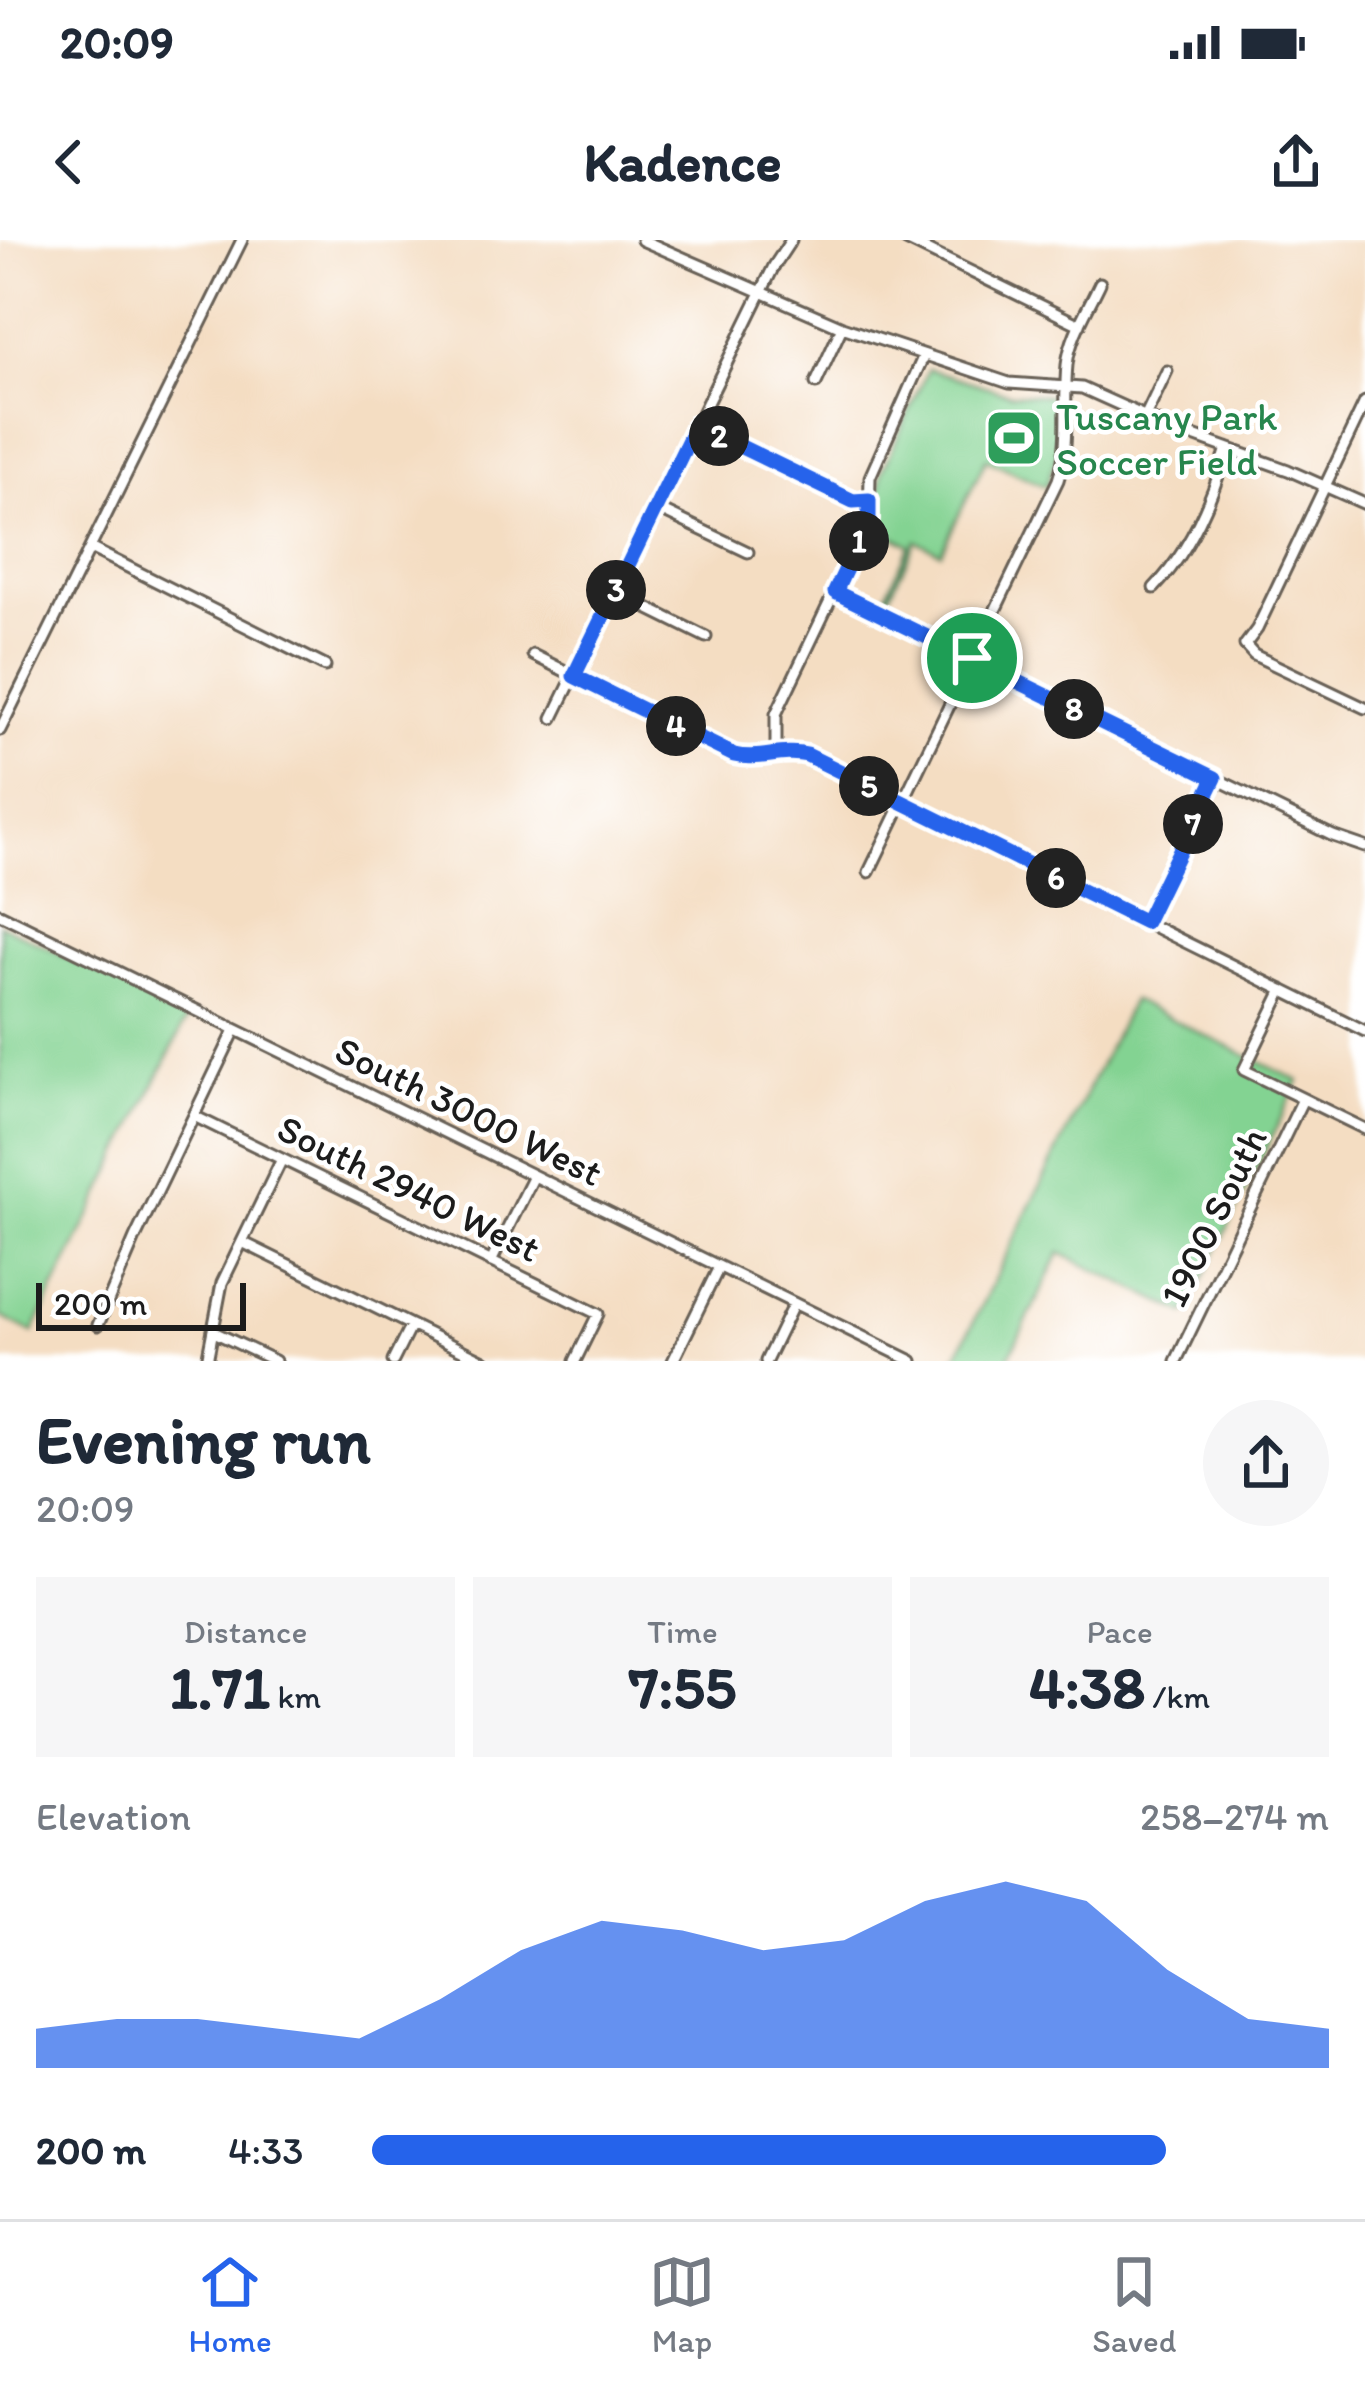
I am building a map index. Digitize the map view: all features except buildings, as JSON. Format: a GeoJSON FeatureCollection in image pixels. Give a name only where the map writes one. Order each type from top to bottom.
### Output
{"type":"FeatureCollection","features":[{"type":"Feature","properties":{"kind":"street"},"geometry":{"type":"LineString","coordinates":[[0,730],[242,240]]}},
{"type":"Feature","properties":{"kind":"street"},"geometry":{"type":"LineString","coordinates":[[642,240],[842,327],[1009,382],[1082,388],[1365,504]]}},
{"type":"Feature","properties":{"kind":"street"},"geometry":{"type":"LineString","coordinates":[[554,718],[791,240]]}},
{"type":"Feature","properties":{"kind":"street"},"geometry":{"type":"LineString","coordinates":[[906,240],[1080,325]]}},
{"type":"Feature","properties":{"kind":"street"},"geometry":{"type":"LineString","coordinates":[[868,872],[1058,480],[1066,455],[1071,346],[1100,283]]}},
{"type":"Feature","properties":{"kind":"street"},"geometry":{"type":"LineString","coordinates":[[817,383],[842,327]]}},
{"type":"Feature","properties":{"kind":"street"},"geometry":{"type":"LineString","coordinates":[[776,753],[776,715],[869,520],[870,477],[924,356]]}},
{"type":"Feature","properties":{"kind":"street"},"geometry":{"type":"LineString","coordinates":[[1145,417],[1167,371]]}},
{"type":"Feature","properties":{"kind":"street"},"geometry":{"type":"LineString","coordinates":[[1364,705],[1254,655],[1245,645],[1365,402]]}},
{"type":"Feature","properties":{"kind":"street"},"geometry":{"type":"LineString","coordinates":[[696,425],[853,501],[869,500]]}},
{"type":"Feature","properties":{"kind":"street"},"geometry":{"type":"LineString","coordinates":[[1154,588],[1198,521],[1227,448]]}},
{"type":"Feature","properties":{"kind":"street"},"geometry":{"type":"LineString","coordinates":[[656,508],[748,553]]}},
{"type":"Feature","properties":{"kind":"street"},"geometry":{"type":"LineString","coordinates":[[90,548],[326,666]]}},
{"type":"Feature","properties":{"kind":"street"},"geometry":{"type":"LineString","coordinates":[[615,592],[706,637]]}},
{"type":"Feature","properties":{"kind":"street"},"geometry":{"type":"LineString","coordinates":[[835,592],[1333,836],[1365,847]]}},
{"type":"Feature","properties":{"kind":"street"},"geometry":{"type":"LineString","coordinates":[[533,656],[734,755],[761,758],[788,751],[807,755],[1365,1031]]}},
{"type":"Feature","properties":{"kind":"street"},"geometry":{"type":"LineString","coordinates":[[1145,922],[1215,778]]}},
{"type":"Feature","properties":{"kind":"street","name":"South 3000 West"},"geometry":{"type":"LineString","coordinates":[[0,914],[912,1361]]}},
{"type":"Feature","properties":{"kind":"street"},"geometry":{"type":"LineString","coordinates":[[1283,990],[1244,1070],[1365,1129]]}},
{"type":"Feature","properties":{"kind":"street"},"geometry":{"type":"LineString","coordinates":[[98,1325],[235,1030]]}},
{"type":"Feature","properties":{"kind":"street","name":"1900 South"},"geometry":{"type":"LineString","coordinates":[[1176,1361],[1304,1099]]}},
{"type":"Feature","properties":{"kind":"street","name":"South 2940 West"},"geometry":{"type":"LineString","coordinates":[[194,1116],[598,1314],[574,1361]]}},
{"type":"Feature","properties":{"kind":"street"},"geometry":{"type":"LineString","coordinates":[[207,1361],[222,1283],[282,1159]]}},
{"type":"Feature","properties":{"kind":"street"},"geometry":{"type":"LineString","coordinates":[[491,1262],[534,1176]]}},
{"type":"Feature","properties":{"kind":"street"},"geometry":{"type":"LineString","coordinates":[[242,1242],[484,1361]]}},
{"type":"Feature","properties":{"kind":"street"},"geometry":{"type":"LineString","coordinates":[[673,1361],[719,1267]]}},
{"type":"Feature","properties":{"kind":"street"},"geometry":{"type":"LineString","coordinates":[[766,1361],[794,1303]]}},
{"type":"Feature","properties":{"kind":"street"},"geometry":{"type":"LineString","coordinates":[[393,1361],[411,1325]]}},
{"type":"Feature","properties":{"kind":"street"},"geometry":{"type":"LineString","coordinates":[[214,1332],[275,1361]]}},
{"type":"Feature","properties":{"kind":"green space"},"geometry":{"type":"Polygon","coordinates":[[[928,369],[1011,394],[1058,396],[1057,454],[1046,487],[986,459],[941,552],[916,541],[884,607],[910,545],[876,527],[882,472],[928,369]]]}},
{"type":"Feature","properties":{"kind":"green space"},"geometry":{"type":"Polygon","coordinates":[[[0,924],[188,1016],[33,1333],[0,1316],[0,924]]]}},
{"type":"Feature","properties":{"kind":"green space"},"geometry":{"type":"Polygon","coordinates":[[[1132,1000],[1299,1081],[1186,1314],[1060,1253],[1007,1361],[954,1361],[1132,1000]]]}},
{"type":"Feature","properties":{"kind":"place","name":"Tuscany Park Soccer Field"},"geometry":{"type":"Point","coordinates":[1014,438]}},
{"type":"Feature","properties":{"kind":"route"},"geometry":{"type":"LineString","coordinates":[[696,425],[853,501],[869,500],[869,520],[835,592],[972,658],[1215,778],[1145,922],[807,755],[788,751],[761,758],[734,755],[574,676],[696,425]]}}]}
